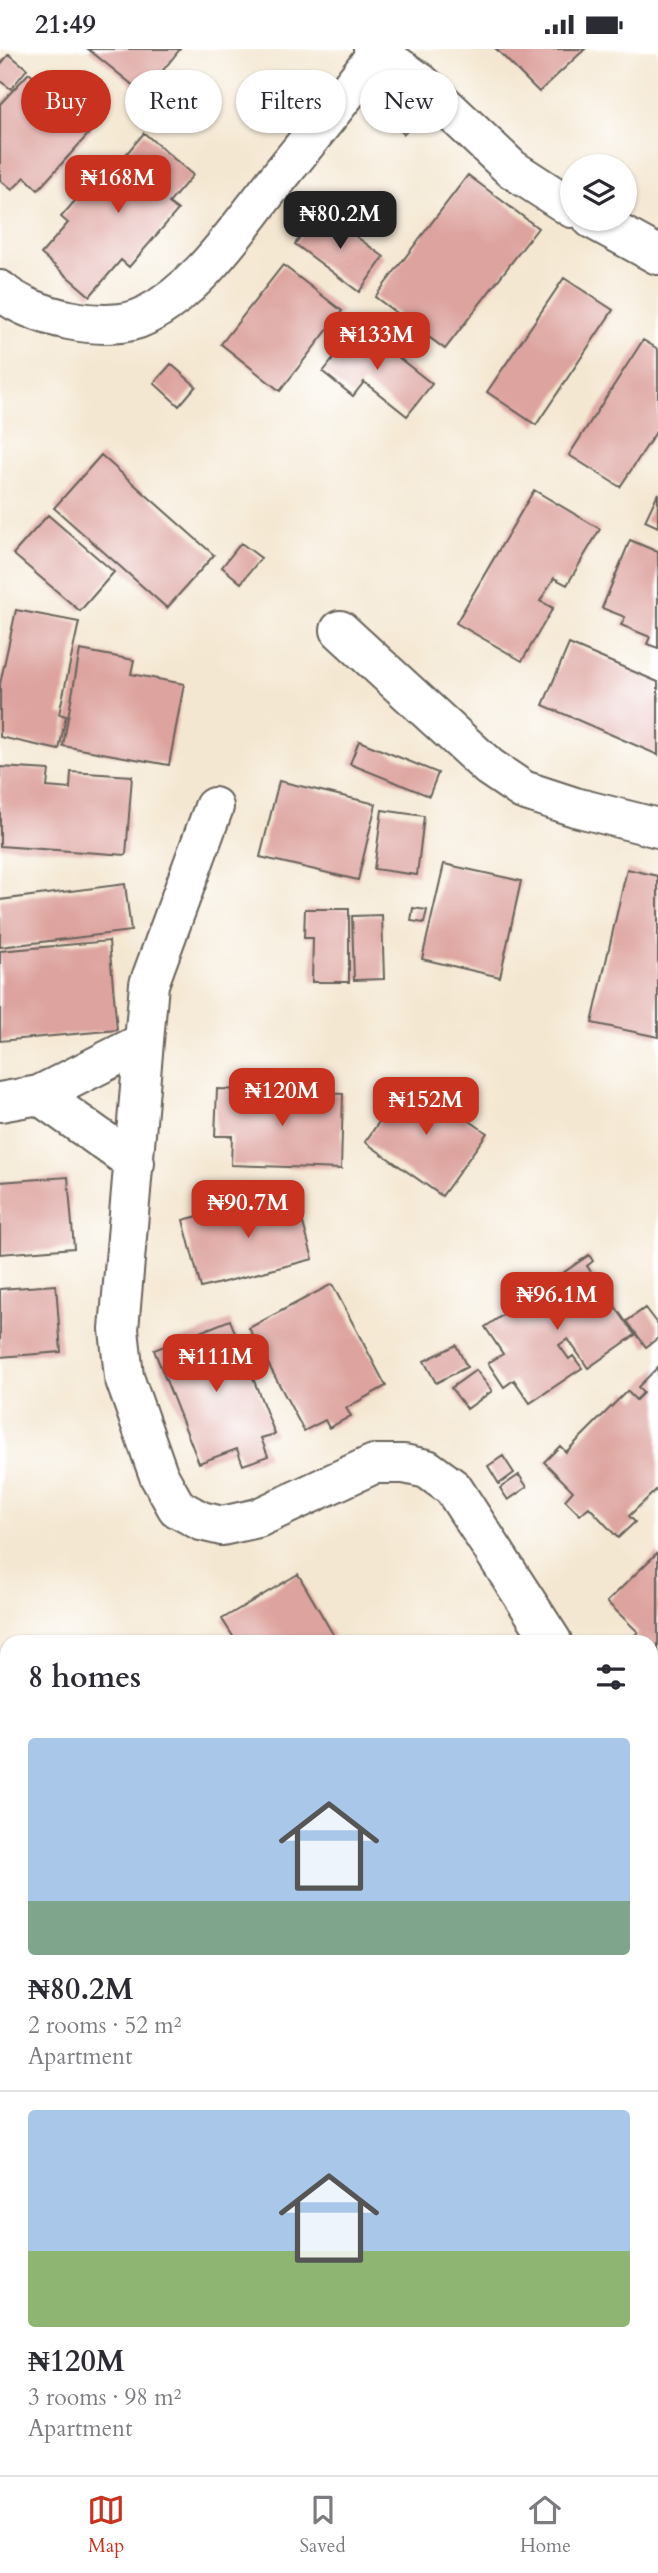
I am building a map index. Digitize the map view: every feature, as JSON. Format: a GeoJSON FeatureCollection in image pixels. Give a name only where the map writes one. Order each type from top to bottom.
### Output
{"type":"FeatureCollection","features":[{"type":"Feature","properties":{"kind":"street"},"geometry":{"type":"LineString","coordinates":[[0,290],[13,303],[51,317],[98,324],[144,317],[179,292],[221,250],[323,127],[375,51],[421,83],[512,170],[560,200]]}},
{"type":"Feature","properties":{"kind":"street"},"geometry":{"type":"LineString","coordinates":[[614,231],[658,255]]}},
{"type":"Feature","properties":{"kind":"street"},"geometry":{"type":"LineString","coordinates":[[340,630],[489,767],[523,790],[575,807],[658,828]]}},
{"type":"Feature","properties":{"kind":"street"},"geometry":{"type":"LineString","coordinates":[[214,807],[149,984],[119,1329],[124,1377],[159,1476],[177,1508],[201,1521],[222,1526],[258,1518],[374,1464],[404,1464],[427,1469],[453,1488],[548,1635]]}},
{"type":"Feature","properties":{"kind":"street"},"geometry":{"type":"LineString","coordinates":[[0,1102],[39,1095],[144,1042]]}},
{"type":"Feature","properties":{"kind":"street"},"geometry":{"type":"LineString","coordinates":[[39,1095],[135,1163]]}},
{"type":"Feature","properties":{"kind":"building"},"geometry":{"type":"Polygon","coordinates":[[[88,49],[180,49],[163,70],[125,70],[125,79],[88,49]]]}},
{"type":"Feature","properties":{"kind":"building"},"geometry":{"type":"Polygon","coordinates":[[[496,49],[585,49],[539,92],[496,49]]]}},
{"type":"Feature","properties":{"kind":"building"},"geometry":{"type":"Polygon","coordinates":[[[9,54],[27,69],[21,70],[21,76],[11,89],[0,81],[0,65],[9,54]]]}},
{"type":"Feature","properties":{"kind":"building"},"geometry":{"type":"Polygon","coordinates":[[[21,82],[21,133],[89,133],[38,190],[25,177],[12,190],[0,180],[0,104],[21,82]]]}},
{"type":"Feature","properties":{"kind":"building"},"geometry":{"type":"Polygon","coordinates":[[[144,133],[193,175],[169,203],[178,210],[129,267],[121,260],[90,296],[41,254],[68,223],[61,217],[110,160],[117,165],[144,133]]]}},
{"type":"Feature","properties":{"kind":"building"},"geometry":{"type":"Polygon","coordinates":[[[468,175],[538,228],[445,349],[375,297],[468,175]]]}},
{"type":"Feature","properties":{"kind":"building"},"geometry":{"type":"Polygon","coordinates":[[[320,210],[384,257],[359,292],[295,244],[320,210]]]}},
{"type":"Feature","properties":{"kind":"building"},"geometry":{"type":"Polygon","coordinates":[[[283,265],[342,311],[280,391],[221,344],[283,265]]]}},
{"type":"Feature","properties":{"kind":"building"},"geometry":{"type":"Polygon","coordinates":[[[564,278],[613,310],[536,425],[487,392],[564,278]]]}},
{"type":"Feature","properties":{"kind":"building"},"geometry":{"type":"Polygon","coordinates":[[[359,326],[432,384],[407,416],[364,382],[353,396],[323,372],[359,326]]]}},
{"type":"Feature","properties":{"kind":"building"},"geometry":{"type":"Polygon","coordinates":[[[643,340],[658,349],[658,429],[620,487],[569,455],[643,340]]]}},
{"type":"Feature","properties":{"kind":"building"},"geometry":{"type":"Polygon","coordinates":[[[171,364],[196,386],[179,406],[154,383],[171,364]]]}},
{"type":"Feature","properties":{"kind":"building"},"geometry":{"type":"Polygon","coordinates":[[[101,455],[214,555],[167,608],[54,508],[101,455]]]}},
{"type":"Feature","properties":{"kind":"building"},"geometry":{"type":"Polygon","coordinates":[[[534,490],[600,529],[567,585],[554,578],[540,601],[553,608],[522,661],[456,623],[534,490]]]}},
{"type":"Feature","properties":{"kind":"building"},"geometry":{"type":"Polygon","coordinates":[[[658,493],[658,527],[645,521],[658,493]]]}},
{"type":"Feature","properties":{"kind":"building"},"geometry":{"type":"Polygon","coordinates":[[[48,515],[114,572],[80,611],[13,554],[48,515]]]}},
{"type":"Feature","properties":{"kind":"building"},"geometry":{"type":"Polygon","coordinates":[[[630,540],[658,552],[658,648],[647,644],[650,637],[621,625],[625,617],[602,608],[630,540]]]}},
{"type":"Feature","properties":{"kind":"building"},"geometry":{"type":"Polygon","coordinates":[[[241,543],[261,558],[241,583],[222,567],[241,543]]]}},
{"type":"Feature","properties":{"kind":"building"},"geometry":{"type":"Polygon","coordinates":[[[16,610],[79,622],[59,714],[66,716],[59,750],[0,737],[0,684],[16,610]]]}},
{"type":"Feature","properties":{"kind":"building"},"geometry":{"type":"Polygon","coordinates":[[[569,644],[658,682],[658,755],[543,705],[569,644]]]}},
{"type":"Feature","properties":{"kind":"building"},"geometry":{"type":"Polygon","coordinates":[[[80,650],[134,660],[131,674],[184,684],[169,765],[63,746],[80,650]]]}},
{"type":"Feature","properties":{"kind":"building"},"geometry":{"type":"Polygon","coordinates":[[[359,741],[438,773],[429,796],[350,764],[359,741]]]}},
{"type":"Feature","properties":{"kind":"building"},"geometry":{"type":"Polygon","coordinates":[[[0,767],[49,770],[47,787],[70,789],[71,772],[132,776],[126,855],[0,846],[0,767]]]}},
{"type":"Feature","properties":{"kind":"building"},"geometry":{"type":"Polygon","coordinates":[[[279,781],[376,804],[358,880],[260,857],[279,781]]]}},
{"type":"Feature","properties":{"kind":"building"},"geometry":{"type":"Polygon","coordinates":[[[382,810],[424,816],[417,875],[374,869],[382,810]]]}},
{"type":"Feature","properties":{"kind":"building"},"geometry":{"type":"Polygon","coordinates":[[[444,864],[521,881],[500,977],[422,959],[444,864]]]}},
{"type":"Feature","properties":{"kind":"building"},"geometry":{"type":"Polygon","coordinates":[[[627,869],[658,876],[658,1037],[592,1023],[627,869]]]}},
{"type":"Feature","properties":{"kind":"building"},"geometry":{"type":"Polygon","coordinates":[[[125,884],[131,931],[0,947],[0,900],[125,884]]]}},
{"type":"Feature","properties":{"kind":"building"},"geometry":{"type":"Polygon","coordinates":[[[413,908],[427,910],[424,923],[411,921],[413,908]]]}},
{"type":"Feature","properties":{"kind":"building"},"geometry":{"type":"Polygon","coordinates":[[[305,909],[349,909],[349,982],[312,982],[313,938],[304,938],[305,909]]]}},
{"type":"Feature","properties":{"kind":"building"},"geometry":{"type":"Polygon","coordinates":[[[382,915],[384,979],[354,980],[352,916],[382,915]]]}},
{"type":"Feature","properties":{"kind":"building"},"geometry":{"type":"Polygon","coordinates":[[[109,941],[117,1030],[0,1041],[0,951],[109,941]]]}},
{"type":"Feature","properties":{"kind":"building"},"geometry":{"type":"Polygon","coordinates":[[[409,1079],[487,1133],[442,1196],[365,1142],[409,1079]]]}},
{"type":"Feature","properties":{"kind":"building"},"geometry":{"type":"Polygon","coordinates":[[[217,1089],[343,1094],[341,1169],[231,1165],[232,1136],[215,1136],[217,1089]]]}},
{"type":"Feature","properties":{"kind":"building"},"geometry":{"type":"Polygon","coordinates":[[[68,1177],[74,1248],[0,1254],[0,1182],[68,1177]]]}},
{"type":"Feature","properties":{"kind":"building"},"geometry":{"type":"Polygon","coordinates":[[[294,1191],[313,1259],[201,1288],[183,1220],[294,1191]]]}},
{"type":"Feature","properties":{"kind":"building"},"geometry":{"type":"Polygon","coordinates":[[[589,1255],[593,1261],[587,1266],[635,1335],[588,1368],[568,1339],[559,1345],[569,1359],[573,1356],[582,1368],[530,1403],[514,1380],[504,1387],[488,1363],[503,1354],[485,1327],[546,1286],[550,1294],[556,1290],[550,1282],[589,1255]]]}},
{"type":"Feature","properties":{"kind":"building"},"geometry":{"type":"Polygon","coordinates":[[[332,1284],[386,1386],[346,1408],[351,1416],[329,1428],[325,1420],[304,1431],[249,1328],[332,1284]]]}},
{"type":"Feature","properties":{"kind":"building"},"geometry":{"type":"Polygon","coordinates":[[[56,1285],[61,1352],[0,1357],[0,1289],[56,1285]]]}},
{"type":"Feature","properties":{"kind":"building"},"geometry":{"type":"Polygon","coordinates":[[[645,1308],[658,1325],[658,1338],[646,1347],[627,1321],[645,1308]]]}},
{"type":"Feature","properties":{"kind":"building"},"geometry":{"type":"Polygon","coordinates":[[[230,1320],[275,1434],[261,1438],[268,1456],[243,1465],[237,1449],[199,1463],[154,1350],[230,1320]]]}},
{"type":"Feature","properties":{"kind":"building"},"geometry":{"type":"Polygon","coordinates":[[[456,1345],[467,1367],[436,1383],[424,1361],[456,1345]]]}},
{"type":"Feature","properties":{"kind":"building"},"geometry":{"type":"Polygon","coordinates":[[[658,1367],[658,1488],[629,1516],[635,1522],[618,1538],[589,1507],[580,1515],[565,1500],[573,1491],[544,1462],[560,1446],[566,1452],[627,1391],[636,1400],[643,1393],[638,1387],[658,1367]]]}},
{"type":"Feature","properties":{"kind":"building"},"geometry":{"type":"Polygon","coordinates":[[[476,1370],[492,1391],[467,1409],[451,1388],[476,1370]]]}},
{"type":"Feature","properties":{"kind":"building"},"geometry":{"type":"Polygon","coordinates":[[[503,1456],[514,1473],[499,1484],[488,1466],[503,1456]]]}},
{"type":"Feature","properties":{"kind":"building"},"geometry":{"type":"Polygon","coordinates":[[[519,1475],[527,1487],[508,1500],[500,1488],[519,1475]]]}},
{"type":"Feature","properties":{"kind":"building"},"geometry":{"type":"Polygon","coordinates":[[[658,1552],[658,1635],[635,1635],[638,1632],[607,1602],[658,1552]]]}},
{"type":"Feature","properties":{"kind":"building"},"geometry":{"type":"Polygon","coordinates":[[[298,1574],[333,1635],[232,1635],[222,1619],[298,1574]]]}}]}
